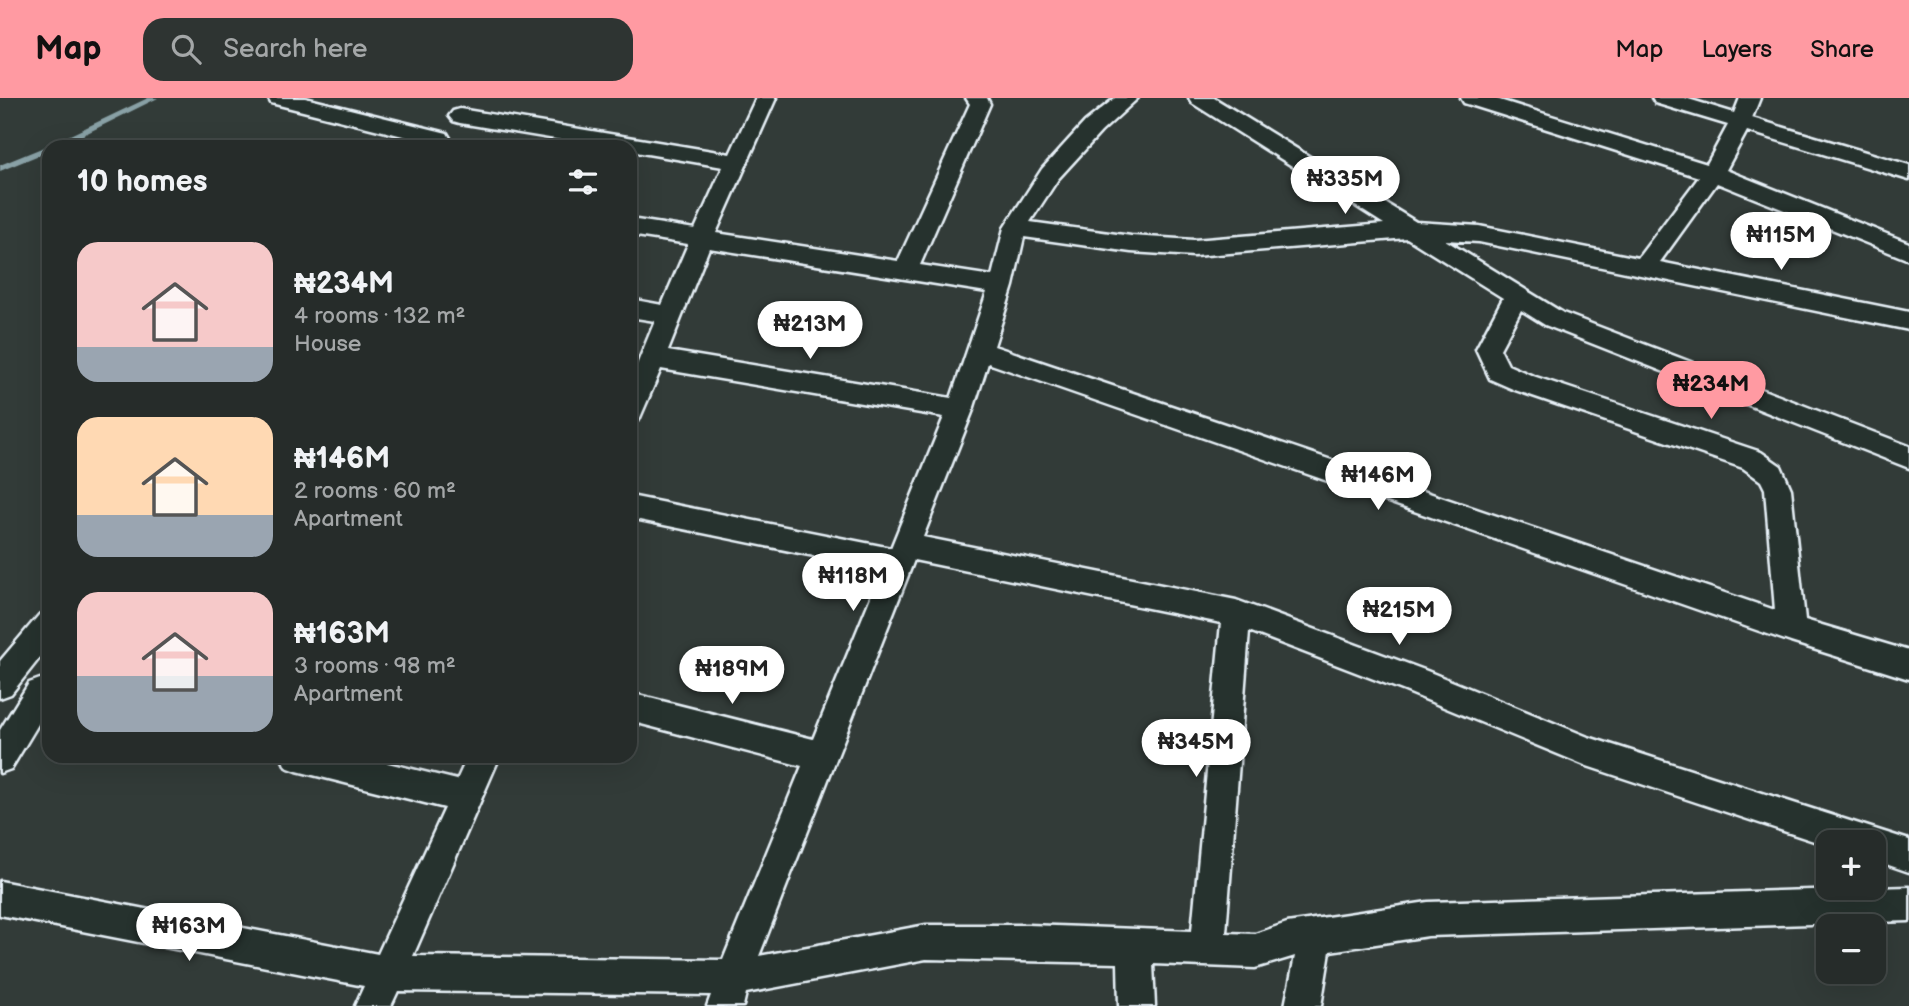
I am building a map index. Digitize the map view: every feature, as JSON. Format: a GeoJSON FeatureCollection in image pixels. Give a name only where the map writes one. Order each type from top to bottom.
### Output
{"type":"FeatureCollection","features":[{"type":"Feature","properties":{"kind":"street"},"geometry":{"type":"LineString","coordinates":[[278,98],[425,140]]}},
{"type":"Feature","properties":{"kind":"street"},"geometry":{"type":"LineString","coordinates":[[439,140],[474,98]]}},
{"type":"Feature","properties":{"kind":"street"},"geometry":{"type":"LineString","coordinates":[[637,396],[701,240],[766,98]]}},
{"type":"Feature","properties":{"kind":"street"},"geometry":{"type":"LineString","coordinates":[[905,272],[980,104],[976,98]]}},
{"type":"Feature","properties":{"kind":"street"},"geometry":{"type":"LineString","coordinates":[[729,992],[960,410],[1000,286],[1015,228],[1050,174],[1093,127],[1128,98]]}},
{"type":"Feature","properties":{"kind":"street"},"geometry":{"type":"LineString","coordinates":[[1199,98],[1554,319],[1909,457]]}},
{"type":"Feature","properties":{"kind":"street"},"geometry":{"type":"LineString","coordinates":[[1471,98],[1715,174],[1909,251]]}},
{"type":"Feature","properties":{"kind":"street"},"geometry":{"type":"LineString","coordinates":[[1662,98],[1742,120],[1909,173]]}},
{"type":"Feature","properties":{"kind":"street"},"geometry":{"type":"LineString","coordinates":[[1644,267],[1715,174],[1750,98]]}},
{"type":"Feature","properties":{"kind":"street"},"geometry":{"type":"LineString","coordinates":[[460,116],[605,140]]}},
{"type":"Feature","properties":{"kind":"street"},"geometry":{"type":"LineString","coordinates":[[637,145],[737,162]]}},
{"type":"Feature","properties":{"kind":"street"},"geometry":{"type":"LineString","coordinates":[[1015,228],[1131,244],[1194,248],[1408,230],[1479,234],[1909,321]]}},
{"type":"Feature","properties":{"kind":"street"},"geometry":{"type":"LineString","coordinates":[[637,229],[1000,286]]}},
{"type":"Feature","properties":{"kind":"street"},"geometry":{"type":"LineString","coordinates":[[1516,296],[1488,349],[1499,372],[1524,383],[1752,460],[1772,474],[1778,489],[1791,629]]}},
{"type":"Feature","properties":{"kind":"street"},"geometry":{"type":"LineString","coordinates":[[637,309],[670,314]]}},
{"type":"Feature","properties":{"kind":"street"},"geometry":{"type":"LineString","coordinates":[[980,351],[1791,629],[1909,665]]}},
{"type":"Feature","properties":{"kind":"street"},"geometry":{"type":"LineString","coordinates":[[653,358],[960,410]]}},
{"type":"Feature","properties":{"kind":"street"},"geometry":{"type":"LineString","coordinates":[[637,508],[1236,613],[1416,681],[1587,751],[1829,830]]}},
{"type":"Feature","properties":{"kind":"street"},"geometry":{"type":"LineString","coordinates":[[1208,949],[1236,613]]}},
{"type":"Feature","properties":{"kind":"street"},"geometry":{"type":"LineString","coordinates":[[42,633],[1,684],[42,693]]}},
{"type":"Feature","properties":{"kind":"street"},"geometry":{"type":"LineString","coordinates":[[0,758],[42,698]]}},
{"type":"Feature","properties":{"kind":"street"},"geometry":{"type":"LineString","coordinates":[[637,710],[822,756]]}},
{"type":"Feature","properties":{"kind":"street"},"geometry":{"type":"LineString","coordinates":[[326,763],[465,797]]}},
{"type":"Feature","properties":{"kind":"street"},"geometry":{"type":"LineString","coordinates":[[373,1006],[481,763]]}},
{"type":"Feature","properties":{"kind":"street"},"geometry":{"type":"LineString","coordinates":[[1886,848],[1909,856]]}},
{"type":"Feature","properties":{"kind":"street"},"geometry":{"type":"LineString","coordinates":[[0,898],[387,973],[729,992],[926,942],[1255,951],[1287,940],[1428,919],[1909,904]]}},
{"type":"Feature","properties":{"kind":"street"},"geometry":{"type":"LineString","coordinates":[[1303,1006],[1316,936]]}},
{"type":"Feature","properties":{"kind":"street"},"geometry":{"type":"LineString","coordinates":[[1135,946],[1137,1006]]}},
{"type":"Feature","properties":{"kind":"waterway"},"geometry":{"type":"LineString","coordinates":[[67,140],[154,98]]}},
{"type":"Feature","properties":{"kind":"waterway"},"geometry":{"type":"LineString","coordinates":[[0,168],[42,151]]}}]}
